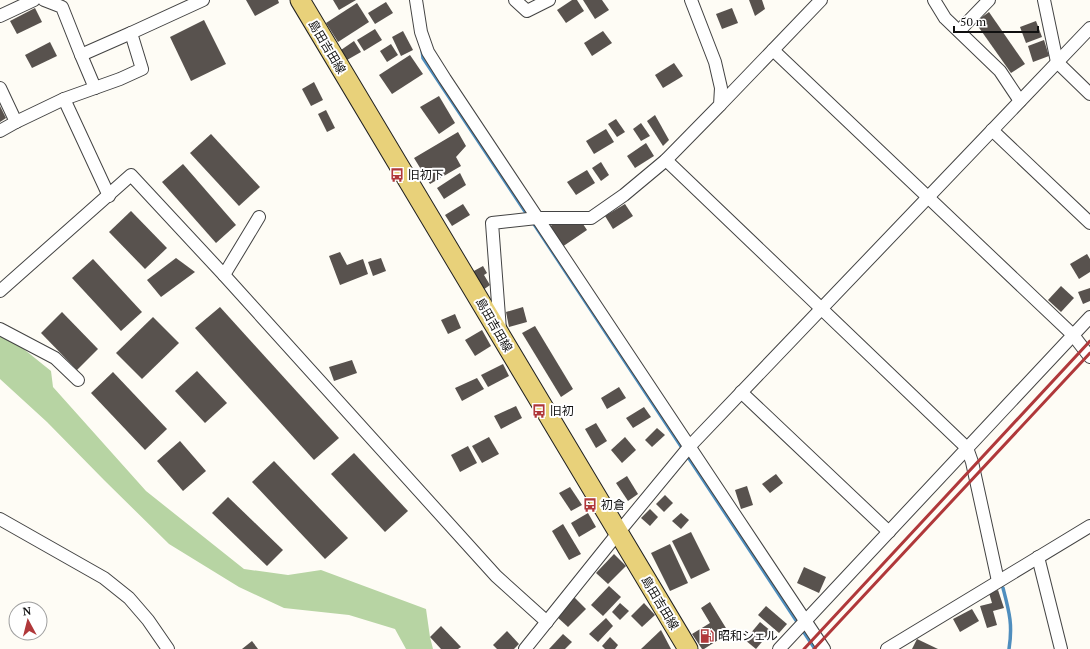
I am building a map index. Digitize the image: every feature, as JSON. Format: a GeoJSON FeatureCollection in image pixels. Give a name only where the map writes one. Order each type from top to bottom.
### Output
{"type":"FeatureCollection","features":[{"type":"Feature","properties":{"kind":"main road","name":"島田吉田線"},"geometry":{"type":"LineString","coordinates":[[300,0],[688,649]]}},
{"type":"Feature","properties":{"kind":"street"},"geometry":{"type":"LineString","coordinates":[[0,16],[34,0]]}},
{"type":"Feature","properties":{"kind":"street"},"geometry":{"type":"LineString","coordinates":[[44,0],[62,7],[95,88]]}},
{"type":"Feature","properties":{"kind":"street"},"geometry":{"type":"LineString","coordinates":[[81,55],[203,0]]}},
{"type":"Feature","properties":{"kind":"street"},"geometry":{"type":"LineString","coordinates":[[416,0],[421,32],[428,52],[824,649]]}},
{"type":"Feature","properties":{"kind":"street"},"geometry":{"type":"LineString","coordinates":[[516,0],[527,11],[550,0]]}},
{"type":"Feature","properties":{"kind":"street"},"geometry":{"type":"LineString","coordinates":[[691,0],[715,62],[722,88],[720,105]]}},
{"type":"Feature","properties":{"kind":"street"},"geometry":{"type":"LineString","coordinates":[[501,336],[492,223],[538,218],[591,218],[624,195],[666,160],[821,0]]}},
{"type":"Feature","properties":{"kind":"street"},"geometry":{"type":"LineString","coordinates":[[934,0],[945,18],[1000,71],[1020,101]]}},
{"type":"Feature","properties":{"kind":"street"},"geometry":{"type":"LineString","coordinates":[[959,31],[989,0]]}},
{"type":"Feature","properties":{"kind":"street"},"geometry":{"type":"LineString","coordinates":[[1044,0],[1057,62],[1090,94]]}},
{"type":"Feature","properties":{"kind":"street"},"geometry":{"type":"LineString","coordinates":[[525,649],[689,447],[1090,28]]}},
{"type":"Feature","properties":{"kind":"street"},"geometry":{"type":"LineString","coordinates":[[0,131],[64,99],[120,79],[142,69],[131,33]]}},
{"type":"Feature","properties":{"kind":"street"},"geometry":{"type":"LineString","coordinates":[[773,50],[1073,335],[1090,358]]}},
{"type":"Feature","properties":{"kind":"street"},"geometry":{"type":"LineString","coordinates":[[0,88],[16,122]]}},
{"type":"Feature","properties":{"kind":"street"},"geometry":{"type":"LineString","coordinates":[[64,99],[108,196]]}},
{"type":"Feature","properties":{"kind":"street"},"geometry":{"type":"LineString","coordinates":[[992,130],[1090,223]]}},
{"type":"Feature","properties":{"kind":"street"},"geometry":{"type":"LineString","coordinates":[[666,160],[967,448],[972,462],[998,581]]}},
{"type":"Feature","properties":{"kind":"street"},"geometry":{"type":"LineString","coordinates":[[0,291],[132,175],[496,576],[547,622]]}},
{"type":"Feature","properties":{"kind":"street"},"geometry":{"type":"LineString","coordinates":[[224,275],[259,217]]}},
{"type":"Feature","properties":{"kind":"street"},"geometry":{"type":"LineString","coordinates":[[779,649],[1090,317]]}},
{"type":"Feature","properties":{"kind":"street"},"geometry":{"type":"LineString","coordinates":[[0,329],[55,358],[78,380]]}},
{"type":"Feature","properties":{"kind":"street"},"geometry":{"type":"LineString","coordinates":[[742,392],[889,532]]}},
{"type":"Feature","properties":{"kind":"street"},"geometry":{"type":"LineString","coordinates":[[0,518],[104,578],[129,598],[148,620],[168,649]]}},
{"type":"Feature","properties":{"kind":"street"},"geometry":{"type":"LineString","coordinates":[[887,649],[1090,526]]}},
{"type":"Feature","properties":{"kind":"street"},"geometry":{"type":"LineString","coordinates":[[1038,557],[1061,649]]}},
{"type":"Feature","properties":{"kind":"green space"},"geometry":{"type":"Polygon","coordinates":[[[0,330],[51,371],[53,387],[146,491],[244,569],[288,575],[321,570],[426,609],[433,649],[406,649],[395,629],[349,615],[284,608],[239,587],[169,544],[47,422],[0,379],[0,330]]]}},
{"type":"Feature","properties":{"kind":"building"},"geometry":{"type":"Polygon","coordinates":[[[246,0],[278,0],[279,3],[255,16],[246,0]]]}},
{"type":"Feature","properties":{"kind":"building"},"geometry":{"type":"Polygon","coordinates":[[[333,0],[356,0],[339,10],[333,0]]]}},
{"type":"Feature","properties":{"kind":"building"},"geometry":{"type":"Polygon","coordinates":[[[572,0],[577,0],[584,11],[566,23],[557,10],[572,0]]]}},
{"type":"Feature","properties":{"kind":"building"},"geometry":{"type":"Polygon","coordinates":[[[583,0],[602,0],[609,10],[595,19],[583,0]]]}},
{"type":"Feature","properties":{"kind":"building"},"geometry":{"type":"Polygon","coordinates":[[[749,0],[762,0],[765,9],[755,16],[749,0]]]}},
{"type":"Feature","properties":{"kind":"building"},"geometry":{"type":"Polygon","coordinates":[[[386,2],[393,13],[375,24],[368,13],[386,2]]]}},
{"type":"Feature","properties":{"kind":"building"},"geometry":{"type":"Polygon","coordinates":[[[357,3],[369,22],[338,42],[326,23],[357,3]]]}},
{"type":"Feature","properties":{"kind":"building"},"geometry":{"type":"Polygon","coordinates":[[[35,8],[42,22],[17,34],[10,21],[35,8]]]}},
{"type":"Feature","properties":{"kind":"building"},"geometry":{"type":"Polygon","coordinates":[[[732,8],[738,23],[722,29],[716,14],[732,8]]]}},
{"type":"Feature","properties":{"kind":"building"},"geometry":{"type":"Polygon","coordinates":[[[989,12],[1025,64],[1011,73],[975,22],[989,12]]]}},
{"type":"Feature","properties":{"kind":"building"},"geometry":{"type":"Polygon","coordinates":[[[204,20],[226,64],[191,81],[170,37],[204,20]]]}},
{"type":"Feature","properties":{"kind":"building"},"geometry":{"type":"Polygon","coordinates":[[[1036,21],[1042,37],[1026,43],[1020,27],[1036,21]]]}},
{"type":"Feature","properties":{"kind":"building"},"geometry":{"type":"Polygon","coordinates":[[[375,29],[382,40],[364,51],[357,40],[375,29]]]}},
{"type":"Feature","properties":{"kind":"building"},"geometry":{"type":"Polygon","coordinates":[[[403,31],[413,50],[401,56],[392,37],[403,31]]]}},
{"type":"Feature","properties":{"kind":"building"},"geometry":{"type":"Polygon","coordinates":[[[603,31],[612,43],[592,56],[584,43],[603,31]]]}},
{"type":"Feature","properties":{"kind":"building"},"geometry":{"type":"Polygon","coordinates":[[[1044,40],[1049,56],[1033,62],[1028,46],[1044,40]]]}},
{"type":"Feature","properties":{"kind":"building"},"geometry":{"type":"Polygon","coordinates":[[[354,41],[361,52],[347,60],[341,50],[354,41]]]}},
{"type":"Feature","properties":{"kind":"building"},"geometry":{"type":"Polygon","coordinates":[[[50,42],[57,56],[32,68],[25,55],[50,42]]]}},
{"type":"Feature","properties":{"kind":"building"},"geometry":{"type":"Polygon","coordinates":[[[391,44],[398,55],[387,62],[380,51],[391,44]]]}},
{"type":"Feature","properties":{"kind":"building"},"geometry":{"type":"Polygon","coordinates":[[[410,55],[423,74],[392,94],[379,75],[410,55]]]}},
{"type":"Feature","properties":{"kind":"building"},"geometry":{"type":"Polygon","coordinates":[[[674,63],[683,76],[663,88],[655,75],[674,63]]]}},
{"type":"Feature","properties":{"kind":"building"},"geometry":{"type":"Polygon","coordinates":[[[314,82],[323,100],[311,106],[302,89],[314,82]]]}},
{"type":"Feature","properties":{"kind":"building"},"geometry":{"type":"Polygon","coordinates":[[[439,96],[455,123],[439,134],[420,107],[439,96]]]}},
{"type":"Feature","properties":{"kind":"building"},"geometry":{"type":"Polygon","coordinates":[[[0,106],[6,118],[0,122],[0,106]]]}},
{"type":"Feature","properties":{"kind":"building"},"geometry":{"type":"Polygon","coordinates":[[[326,110],[335,128],[327,132],[318,114],[326,110]]]}},
{"type":"Feature","properties":{"kind":"building"},"geometry":{"type":"Polygon","coordinates":[[[655,115],[669,140],[663,146],[647,121],[655,115]]]}},
{"type":"Feature","properties":{"kind":"building"},"geometry":{"type":"Polygon","coordinates":[[[616,119],[625,132],[617,137],[608,124],[616,119]]]}},
{"type":"Feature","properties":{"kind":"building"},"geometry":{"type":"Polygon","coordinates":[[[641,123],[650,136],[641,141],[633,129],[641,123]]]}},
{"type":"Feature","properties":{"kind":"building"},"geometry":{"type":"Polygon","coordinates":[[[606,129],[614,142],[594,154],[586,141],[606,129]]]}},
{"type":"Feature","properties":{"kind":"building"},"geometry":{"type":"Polygon","coordinates":[[[458,132],[466,146],[456,157],[461,166],[430,184],[414,158],[458,132]]]}},
{"type":"Feature","properties":{"kind":"building"},"geometry":{"type":"Polygon","coordinates":[[[211,134],[260,187],[239,206],[190,153],[211,134]]]}},
{"type":"Feature","properties":{"kind":"building"},"geometry":{"type":"Polygon","coordinates":[[[646,143],[654,156],[635,168],[627,156],[646,143]]]}},
{"type":"Feature","properties":{"kind":"building"},"geometry":{"type":"Polygon","coordinates":[[[601,162],[609,175],[601,181],[592,168],[601,162]]]}},
{"type":"Feature","properties":{"kind":"building"},"geometry":{"type":"Polygon","coordinates":[[[183,164],[236,225],[216,243],[162,182],[183,164]]]}},
{"type":"Feature","properties":{"kind":"building"},"geometry":{"type":"Polygon","coordinates":[[[587,170],[595,183],[576,195],[567,182],[587,170]]]}},
{"type":"Feature","properties":{"kind":"building"},"geometry":{"type":"Polygon","coordinates":[[[460,173],[466,185],[444,199],[437,188],[460,173]]]}},
{"type":"Feature","properties":{"kind":"building"},"geometry":{"type":"Polygon","coordinates":[[[463,204],[470,215],[452,226],[445,215],[463,204]]]}},
{"type":"Feature","properties":{"kind":"building"},"geometry":{"type":"Polygon","coordinates":[[[625,204],[633,216],[613,229],[605,216],[625,204]]]}},
{"type":"Feature","properties":{"kind":"building"},"geometry":{"type":"Polygon","coordinates":[[[131,211],[167,248],[145,269],[109,232],[131,211]]]}},
{"type":"Feature","properties":{"kind":"building"},"geometry":{"type":"Polygon","coordinates":[[[558,221],[560,225],[567,221],[581,221],[587,230],[562,247],[549,227],[558,221]]]}},
{"type":"Feature","properties":{"kind":"building"},"geometry":{"type":"Polygon","coordinates":[[[340,252],[347,265],[363,259],[368,274],[340,285],[329,256],[340,252]]]}},
{"type":"Feature","properties":{"kind":"building"},"geometry":{"type":"Polygon","coordinates":[[[1087,254],[1090,259],[1090,272],[1079,279],[1070,264],[1087,254]]]}},
{"type":"Feature","properties":{"kind":"building"},"geometry":{"type":"Polygon","coordinates":[[[176,258],[195,272],[161,297],[147,280],[176,258]]]}},
{"type":"Feature","properties":{"kind":"building"},"geometry":{"type":"Polygon","coordinates":[[[381,258],[386,271],[373,276],[368,262],[381,258]]]}},
{"type":"Feature","properties":{"kind":"building"},"geometry":{"type":"Polygon","coordinates":[[[93,259],[142,312],[121,331],[72,278],[93,259]]]}},
{"type":"Feature","properties":{"kind":"building"},"geometry":{"type":"Polygon","coordinates":[[[483,266],[487,273],[484,275],[490,285],[483,290],[472,272],[483,266]]]}},
{"type":"Feature","properties":{"kind":"building"},"geometry":{"type":"Polygon","coordinates":[[[1061,286],[1074,298],[1061,312],[1048,300],[1061,286]]]}},
{"type":"Feature","properties":{"kind":"building"},"geometry":{"type":"Polygon","coordinates":[[[1090,288],[1090,301],[1083,304],[1078,292],[1090,288]]]}},
{"type":"Feature","properties":{"kind":"building"},"geometry":{"type":"Polygon","coordinates":[[[220,307],[339,438],[314,460],[195,328],[220,307]]]}},
{"type":"Feature","properties":{"kind":"building"},"geometry":{"type":"Polygon","coordinates":[[[523,307],[527,322],[509,327],[506,312],[523,307]]]}},
{"type":"Feature","properties":{"kind":"building"},"geometry":{"type":"Polygon","coordinates":[[[62,312],[98,349],[77,370],[41,333],[62,312]]]}},
{"type":"Feature","properties":{"kind":"building"},"geometry":{"type":"Polygon","coordinates":[[[455,314],[461,328],[448,334],[441,320],[455,314]]]}},
{"type":"Feature","properties":{"kind":"building"},"geometry":{"type":"Polygon","coordinates":[[[153,317],[179,343],[142,379],[116,353],[153,317]]]}},
{"type":"Feature","properties":{"kind":"building"},"geometry":{"type":"Polygon","coordinates":[[[535,326],[573,389],[561,397],[522,333],[535,326]]]}},
{"type":"Feature","properties":{"kind":"building"},"geometry":{"type":"Polygon","coordinates":[[[482,330],[491,346],[475,356],[465,340],[482,330]]]}},
{"type":"Feature","properties":{"kind":"building"},"geometry":{"type":"Polygon","coordinates":[[[352,360],[357,373],[334,381],[329,367],[352,360]]]}},
{"type":"Feature","properties":{"kind":"building"},"geometry":{"type":"Polygon","coordinates":[[[503,364],[509,376],[488,387],[481,375],[503,364]]]}},
{"type":"Feature","properties":{"kind":"building"},"geometry":{"type":"Polygon","coordinates":[[[197,371],[227,403],[205,423],[175,391],[197,371]]]}},
{"type":"Feature","properties":{"kind":"building"},"geometry":{"type":"Polygon","coordinates":[[[113,372],[167,429],[145,450],[91,393],[113,372]]]}},
{"type":"Feature","properties":{"kind":"building"},"geometry":{"type":"Polygon","coordinates":[[[477,378],[484,389],[462,401],[455,388],[477,378]]]}},
{"type":"Feature","properties":{"kind":"building"},"geometry":{"type":"Polygon","coordinates":[[[619,387],[626,398],[607,409],[601,398],[619,387]]]}},
{"type":"Feature","properties":{"kind":"building"},"geometry":{"type":"Polygon","coordinates":[[[516,406],[522,418],[501,429],[494,416],[516,406]]]}},
{"type":"Feature","properties":{"kind":"building"},"geometry":{"type":"Polygon","coordinates":[[[644,407],[651,417],[633,428],[626,418],[644,407]]]}},
{"type":"Feature","properties":{"kind":"building"},"geometry":{"type":"Polygon","coordinates":[[[596,423],[607,441],[596,448],[585,429],[596,423]]]}},
{"type":"Feature","properties":{"kind":"building"},"geometry":{"type":"Polygon","coordinates":[[[657,428],[665,435],[652,447],[645,440],[657,428]]]}},
{"type":"Feature","properties":{"kind":"building"},"geometry":{"type":"Polygon","coordinates":[[[489,437],[499,454],[482,463],[472,446],[489,437]]]}},
{"type":"Feature","properties":{"kind":"building"},"geometry":{"type":"Polygon","coordinates":[[[625,437],[636,450],[622,463],[611,450],[625,437]]]}},
{"type":"Feature","properties":{"kind":"building"},"geometry":{"type":"Polygon","coordinates":[[[180,441],[206,471],[183,491],[157,461],[180,441]]]}},
{"type":"Feature","properties":{"kind":"building"},"geometry":{"type":"Polygon","coordinates":[[[468,446],[477,463],[460,472],[451,455],[468,446]]]}},
{"type":"Feature","properties":{"kind":"building"},"geometry":{"type":"Polygon","coordinates":[[[354,453],[408,511],[385,532],[331,474],[354,453]]]}},
{"type":"Feature","properties":{"kind":"building"},"geometry":{"type":"Polygon","coordinates":[[[274,461],[348,538],[325,559],[252,482],[274,461]]]}},
{"type":"Feature","properties":{"kind":"building"},"geometry":{"type":"Polygon","coordinates":[[[776,474],[783,483],[770,493],[762,484],[776,474]]]}},
{"type":"Feature","properties":{"kind":"building"},"geometry":{"type":"Polygon","coordinates":[[[627,476],[638,494],[628,501],[616,483],[627,476]]]}},
{"type":"Feature","properties":{"kind":"building"},"geometry":{"type":"Polygon","coordinates":[[[747,486],[753,505],[741,509],[735,490],[747,486]]]}},
{"type":"Feature","properties":{"kind":"building"},"geometry":{"type":"Polygon","coordinates":[[[570,487],[582,505],[571,511],[559,493],[570,487]]]}},
{"type":"Feature","properties":{"kind":"building"},"geometry":{"type":"Polygon","coordinates":[[[665,495],[673,503],[664,512],[656,504],[665,495]]]}},
{"type":"Feature","properties":{"kind":"building"},"geometry":{"type":"Polygon","coordinates":[[[228,497],[283,550],[267,566],[212,513],[228,497]]]}},
{"type":"Feature","properties":{"kind":"building"},"geometry":{"type":"Polygon","coordinates":[[[650,509],[658,517],[650,526],[641,518],[650,509]]]}},
{"type":"Feature","properties":{"kind":"building"},"geometry":{"type":"Polygon","coordinates":[[[588,513],[596,527],[579,537],[571,523],[588,513]]]}},
{"type":"Feature","properties":{"kind":"building"},"geometry":{"type":"Polygon","coordinates":[[[681,513],[689,520],[681,529],[672,521],[681,513]]]}},
{"type":"Feature","properties":{"kind":"building"},"geometry":{"type":"Polygon","coordinates":[[[563,524],[581,554],[569,560],[552,531],[563,524]]]}},
{"type":"Feature","properties":{"kind":"building"},"geometry":{"type":"Polygon","coordinates":[[[691,532],[710,570],[691,579],[672,541],[691,532]]]}},
{"type":"Feature","properties":{"kind":"building"},"geometry":{"type":"Polygon","coordinates":[[[670,544],[688,583],[670,591],[651,553],[670,544]]]}},
{"type":"Feature","properties":{"kind":"building"},"geometry":{"type":"Polygon","coordinates":[[[614,554],[626,566],[608,584],[596,573],[614,554]]]}},
{"type":"Feature","properties":{"kind":"building"},"geometry":{"type":"Polygon","coordinates":[[[804,567],[826,577],[819,593],[797,583],[804,567]]]}},
{"type":"Feature","properties":{"kind":"building"},"geometry":{"type":"Polygon","coordinates":[[[609,586],[621,597],[603,616],[591,605],[609,586]]]}},
{"type":"Feature","properties":{"kind":"building"},"geometry":{"type":"Polygon","coordinates":[[[998,590],[1004,608],[993,611],[997,625],[987,628],[980,606],[992,603],[989,593],[998,590]]]}},
{"type":"Feature","properties":{"kind":"building"},"geometry":{"type":"Polygon","coordinates":[[[574,597],[586,609],[568,627],[556,616],[574,597]]]}},
{"type":"Feature","properties":{"kind":"building"},"geometry":{"type":"Polygon","coordinates":[[[710,602],[729,633],[702,649],[692,634],[710,623],[701,608],[710,602]]]}},
{"type":"Feature","properties":{"kind":"building"},"geometry":{"type":"Polygon","coordinates":[[[620,603],[629,611],[620,620],[612,612],[620,603]]]}},
{"type":"Feature","properties":{"kind":"building"},"geometry":{"type":"Polygon","coordinates":[[[644,603],[655,615],[642,627],[631,616],[644,603]]]}},
{"type":"Feature","properties":{"kind":"building"},"geometry":{"type":"Polygon","coordinates":[[[766,606],[787,624],[779,633],[758,615],[766,606]]]}},
{"type":"Feature","properties":{"kind":"building"},"geometry":{"type":"Polygon","coordinates":[[[972,609],[979,621],[960,632],[953,619],[972,609]]]}},
{"type":"Feature","properties":{"kind":"building"},"geometry":{"type":"Polygon","coordinates":[[[606,618],[613,626],[598,642],[589,634],[606,618]]]}},
{"type":"Feature","properties":{"kind":"building"},"geometry":{"type":"Polygon","coordinates":[[[760,622],[771,631],[756,649],[745,640],[760,622]]]}},
{"type":"Feature","properties":{"kind":"building"},"geometry":{"type":"Polygon","coordinates":[[[441,626],[461,647],[458,649],[441,649],[430,637],[441,626]]]}},
{"type":"Feature","properties":{"kind":"building"},"geometry":{"type":"Polygon","coordinates":[[[661,630],[671,649],[641,649],[661,630]]]}},
{"type":"Feature","properties":{"kind":"building"},"geometry":{"type":"Polygon","coordinates":[[[507,631],[519,644],[514,649],[497,649],[493,645],[507,631]]]}},
{"type":"Feature","properties":{"kind":"building"},"geometry":{"type":"Polygon","coordinates":[[[563,634],[572,642],[565,649],[549,649],[563,634]]]}},
{"type":"Feature","properties":{"kind":"building"},"geometry":{"type":"Polygon","coordinates":[[[610,637],[618,645],[615,649],[605,649],[602,646],[610,637]]]}},
{"type":"Feature","properties":{"kind":"building"},"geometry":{"type":"Polygon","coordinates":[[[917,639],[938,649],[912,649],[917,639]]]}},
{"type":"Feature","properties":{"kind":"building"},"geometry":{"type":"Polygon","coordinates":[[[252,641],[258,649],[242,649],[252,641]]]}},
{"type":"Feature","properties":{"kind":"waterway"},"geometry":{"type":"LineString","coordinates":[[422,50],[423,58],[528,216]]}},
{"type":"Feature","properties":{"kind":"waterway"},"geometry":{"type":"LineString","coordinates":[[532,221],[815,649]]}},
{"type":"Feature","properties":{"kind":"waterway"},"geometry":{"type":"LineString","coordinates":[[1003,588],[1009,611],[1009,649]]}},
{"type":"Feature","properties":{"kind":"railway"},"geometry":{"type":"LineString","coordinates":[[804,649],[1090,341]]}},
{"type":"Feature","properties":{"kind":"railway"},"geometry":{"type":"LineString","coordinates":[[814,649],[1090,353]]}},
{"type":"Feature","properties":{"kind":"place","name":"旧初下"},"geometry":{"type":"Point","coordinates":[397,175]}},
{"type":"Feature","properties":{"kind":"place","name":"旧初"},"geometry":{"type":"Point","coordinates":[539,411]}},
{"type":"Feature","properties":{"kind":"place","name":"初倉"},"geometry":{"type":"Point","coordinates":[590,505]}},
{"type":"Feature","properties":{"kind":"place","name":"昭和シェル"},"geometry":{"type":"Point","coordinates":[707,636]}}]}
